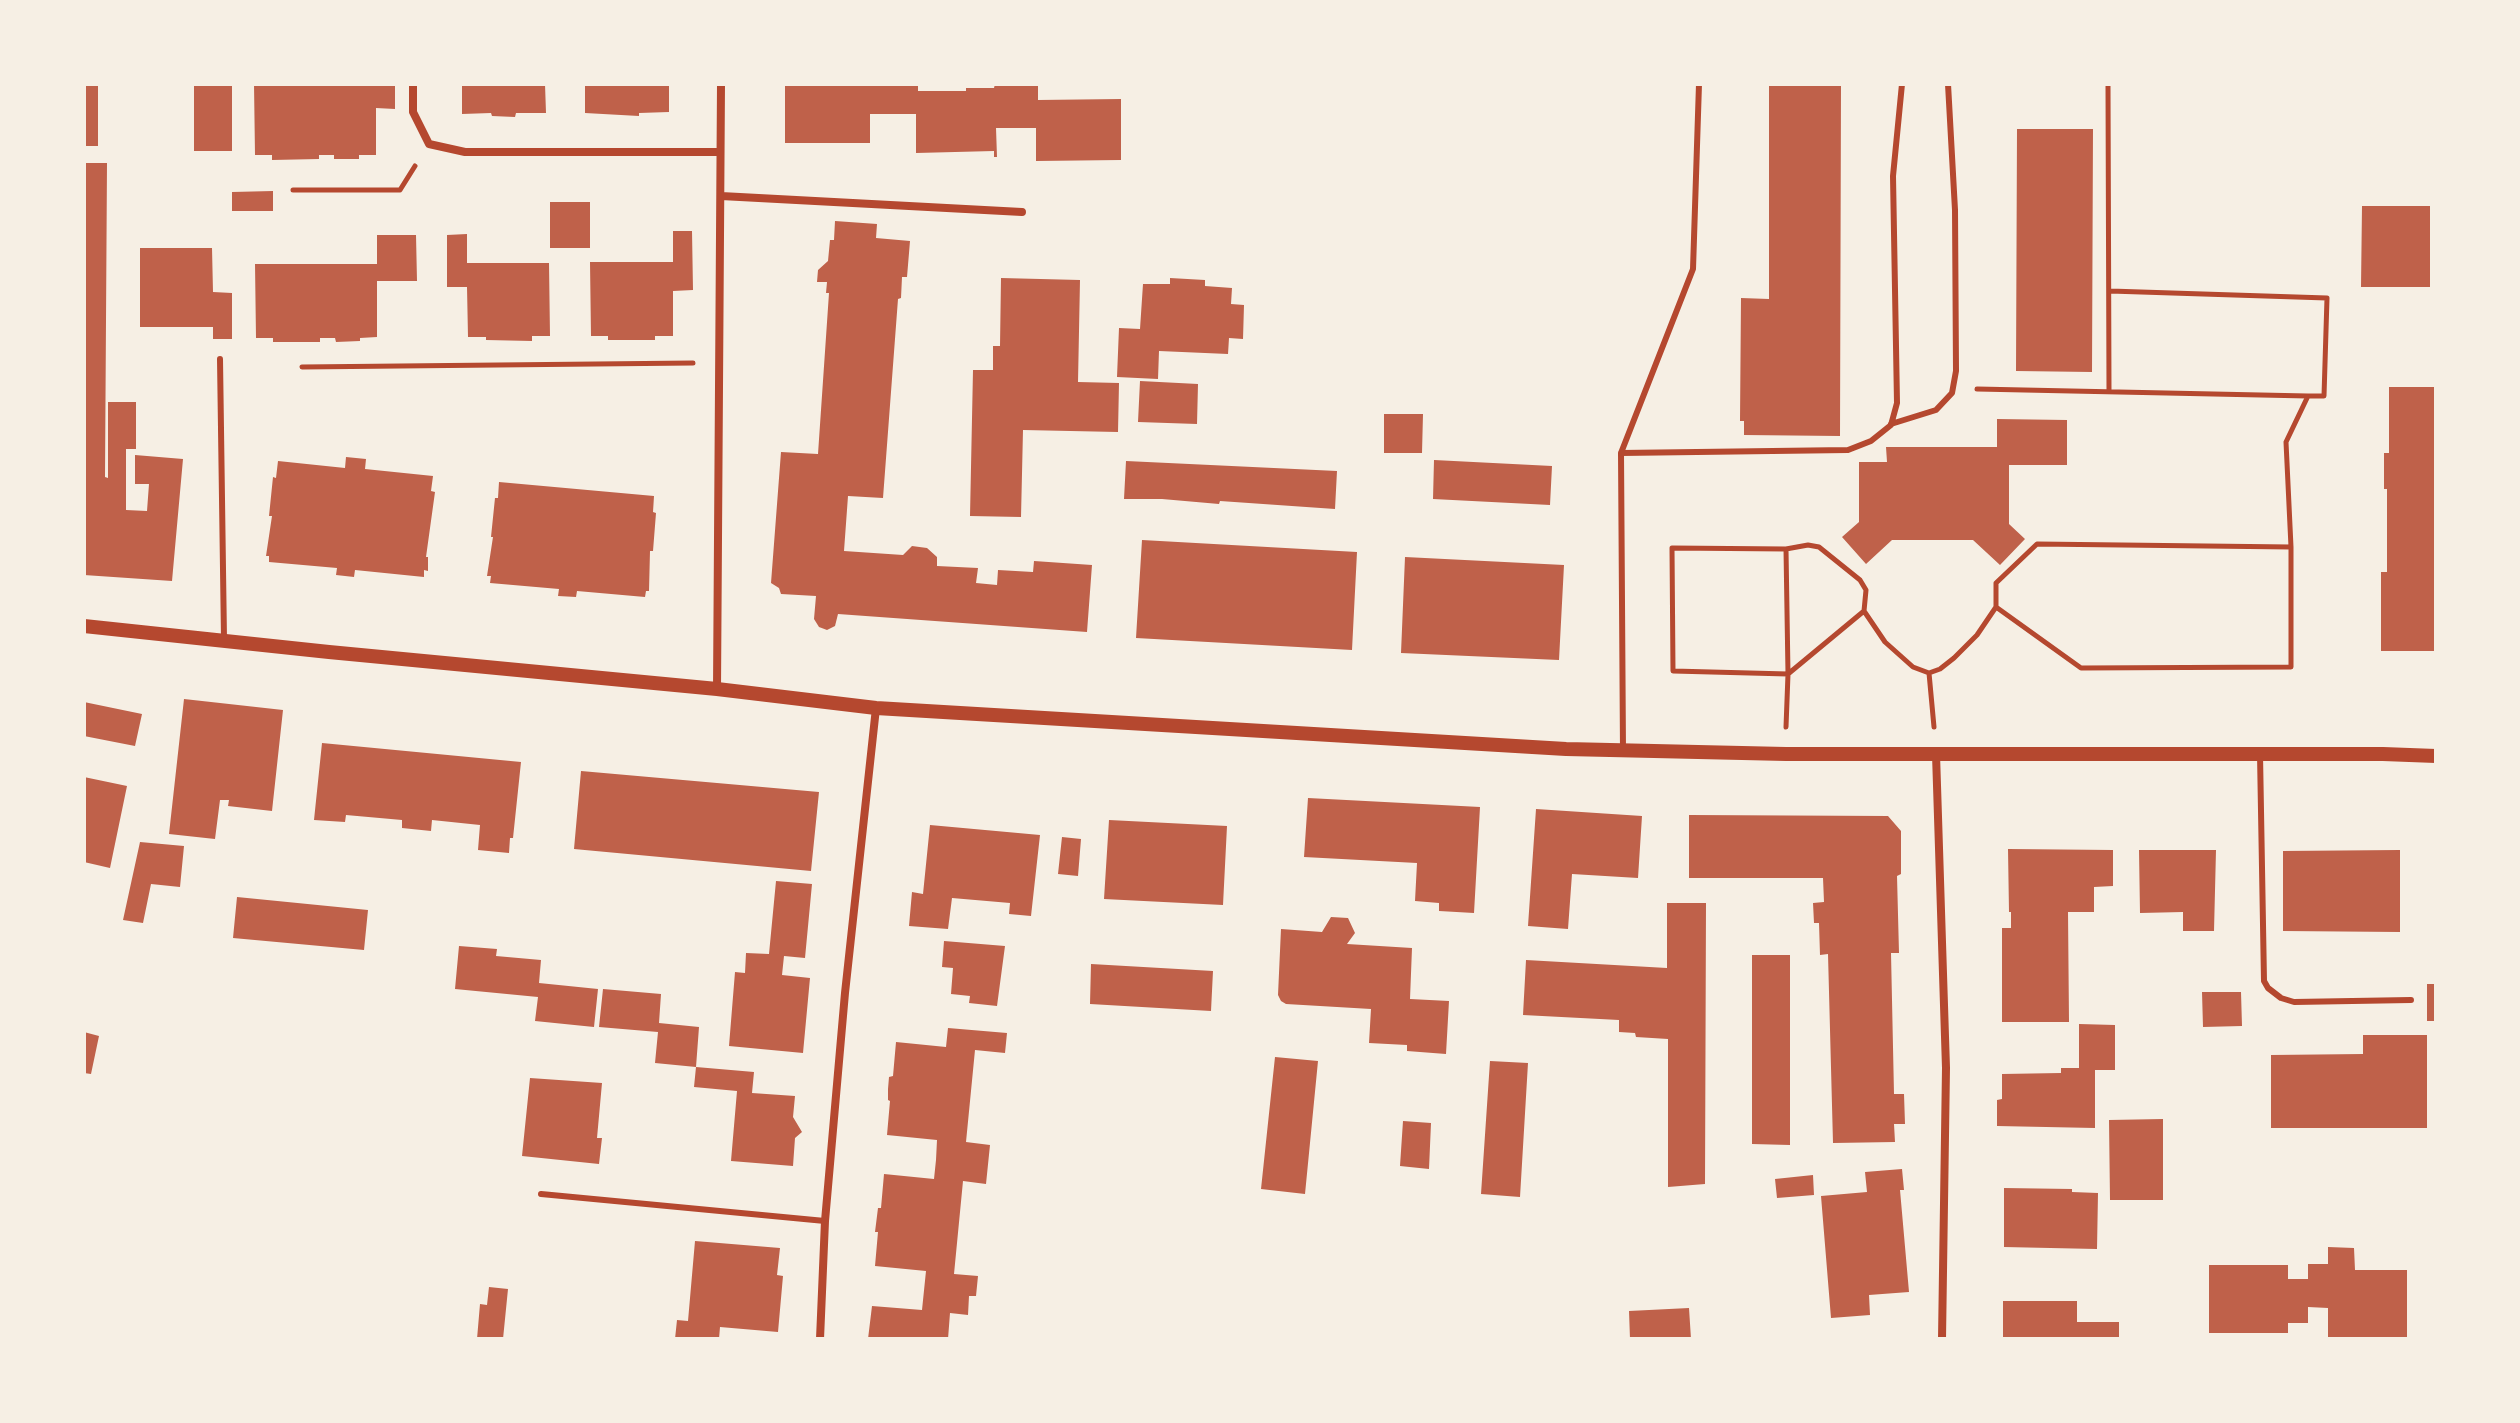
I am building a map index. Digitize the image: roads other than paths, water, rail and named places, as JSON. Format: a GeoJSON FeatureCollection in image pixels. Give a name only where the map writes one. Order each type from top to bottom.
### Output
{"type":"FeatureCollection","features":[{"type":"Feature","properties":{"kind":"street"},"geometry":{"type":"LineString","coordinates":[[413,84],[413,112],[429,144],[465,152],[720,152]]}},
{"type":"Feature","properties":{"kind":"street"},"geometry":{"type":"LineString","coordinates":[[717,689],[721,84]]}},
{"type":"Feature","properties":{"kind":"street"},"geometry":{"type":"LineString","coordinates":[[721,196],[1022,212]]}},
{"type":"Feature","properties":{"kind":"street"},"geometry":{"type":"LineString","coordinates":[[84,626],[717,689],[876,708],[1623,751],[2436,756]]}},
{"type":"Feature","properties":{"kind":"street"},"geometry":{"type":"LineString","coordinates":[[820,1339],[825,1221],[845,993],[876,708]]}},
{"type":"Feature","properties":{"kind":"street"},"geometry":{"type":"LineString","coordinates":[[1936,754],[1946,1068],[1942,1339]]}},
{"type":"Feature","properties":{"kind":"lane"},"geometry":{"type":"LineString","coordinates":[[1623,751],[1621,453],[1693,269],[1699,84]]}},
{"type":"Feature","properties":{"kind":"lane"},"geometry":{"type":"LineString","coordinates":[[1891,425],[1897,403],[1893,176],[1902,84]]}},
{"type":"Feature","properties":{"kind":"lane"},"geometry":{"type":"LineString","coordinates":[[1621,453],[1848,450],[1871,441],[1891,425],[1936,410],[1952,393],[1956,371],[1955,210],[1948,84]]}},
{"type":"Feature","properties":{"kind":"lane"},"geometry":{"type":"LineString","coordinates":[[220,359],[224,639]]}},
{"type":"Feature","properties":{"kind":"lane"},"geometry":{"type":"LineString","coordinates":[[2260,754],[2264,981],[2268,988],[2281,998],[2294,1002],[2411,1000]]}},
{"type":"Feature","properties":{"kind":"lane"},"geometry":{"type":"LineString","coordinates":[[541,1194],[825,1221]]}}]}
